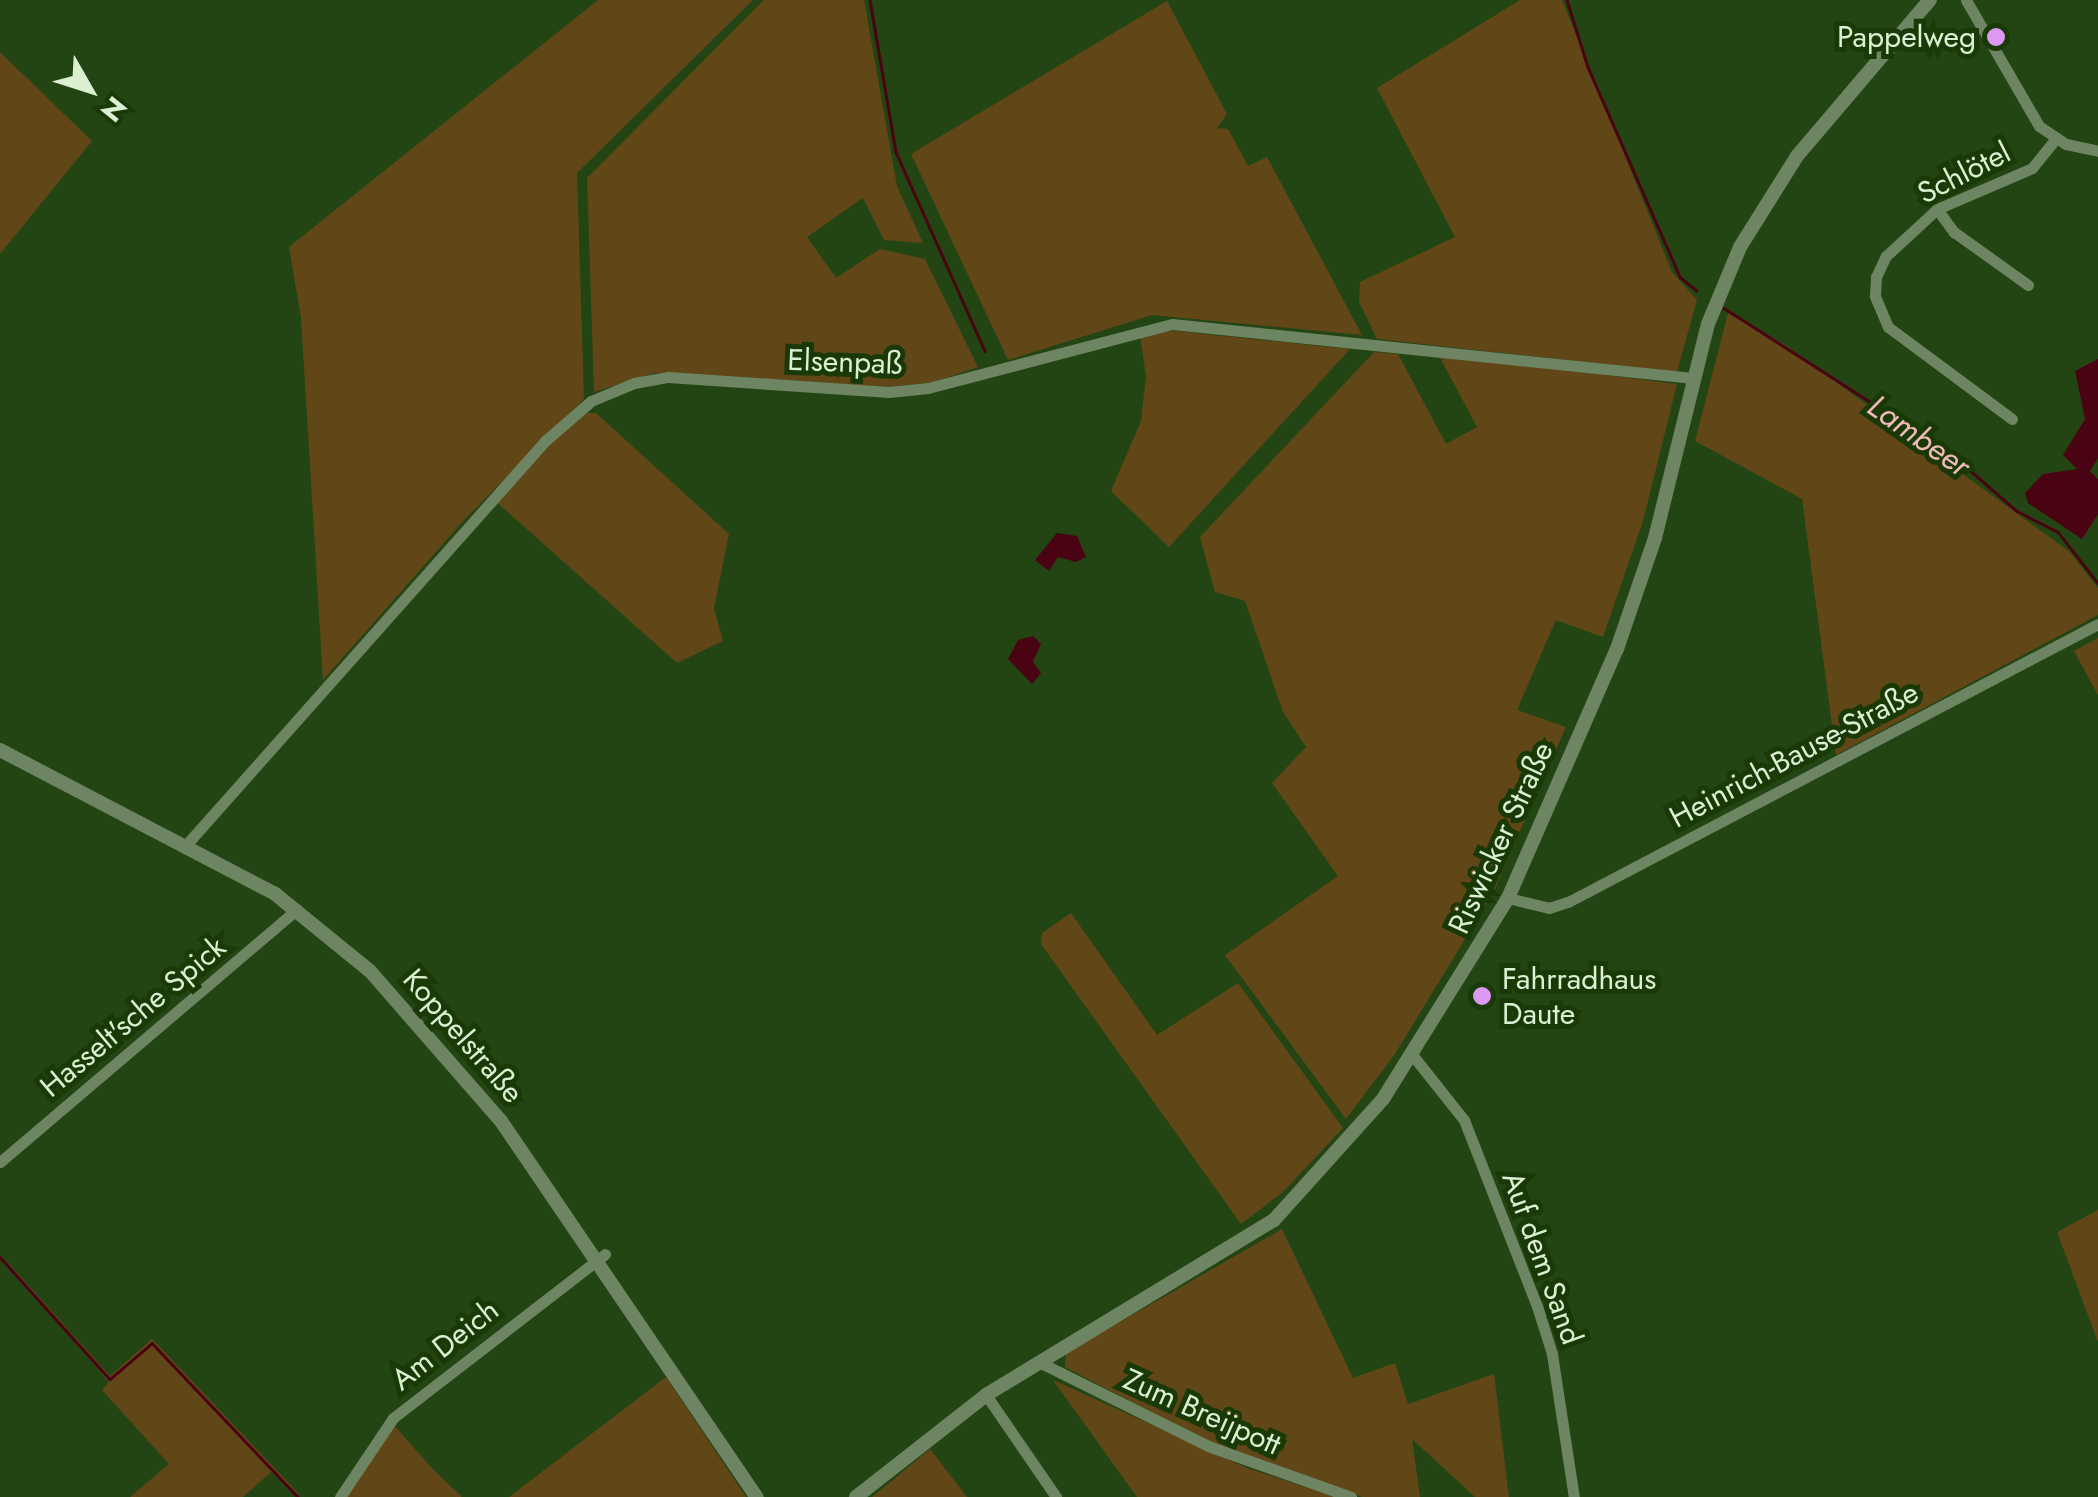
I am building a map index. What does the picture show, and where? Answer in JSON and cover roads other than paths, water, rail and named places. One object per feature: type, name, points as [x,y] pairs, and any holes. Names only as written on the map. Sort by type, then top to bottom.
[{"type":"street","name":"Riswicker Straße","points":[[856,1497],[986,1395],[1216,1261],[1274,1220],[1334,1159],[1414,1056],[1508,898],[1616,649],[1655,538],[1693,378],[1740,248],[1767,199],[1930,0]]},
{"type":"street","points":[[1966,0],[2025,108],[2056,138],[2098,151]]},
{"type":"street","name":"Schlötel","points":[[2012,419],[1906,343],[1880,314],[1876,277],[1886,256],[1937,209],[2032,168],[2056,138]]},
{"type":"street","points":[[1937,209],[1954,232],[2028,285]]},
{"type":"street","name":"Elsenpaß","points":[[186,845],[545,441],[591,401],[634,383],[668,377],[888,392],[1172,324],[1693,378]]},
{"type":"street","name":"Heinrich-Bause-Straße","points":[[1508,898],[1549,908],[1568,902],[2098,624]]},
{"type":"street","name":"Koppelstraße","points":[[0,750],[186,845],[297,909],[370,971],[461,1072],[601,1256],[756,1497]]},
{"type":"street","name":"Hasselt'sche Spick","points":[[0,1162],[297,909]]},
{"type":"street","name":"Auf dem Sand","points":[[1414,1056],[1464,1120],[1538,1306],[1552,1354],[1574,1497]]},
{"type":"street","name":"Am Deich","points":[[340,1497],[393,1418],[601,1256]]},
{"type":"street","name":"Zum Breijpott","points":[[1038,1362],[1208,1446],[1351,1497]]},
{"type":"street","points":[[986,1395],[1056,1497]]},
{"type":"waterway","points":[[870,0],[896,152],[985,351]]},
{"type":"waterway","name":"Lambeer","points":[[1567,0],[1588,67],[1680,277],[1696,290]]},
{"type":"waterway","name":"Lambeer","points":[[1724,308],[1950,453],[2017,511],[2058,532],[2098,583]]},
{"type":"waterway","points":[[0,1257],[110,1379],[152,1343],[298,1497]]},
{"type":"place","name":"Pappelweg","points":[[1996,37]]},
{"type":"place","name":"Fahrradhaus Daute","points":[[1482,996]]}]
